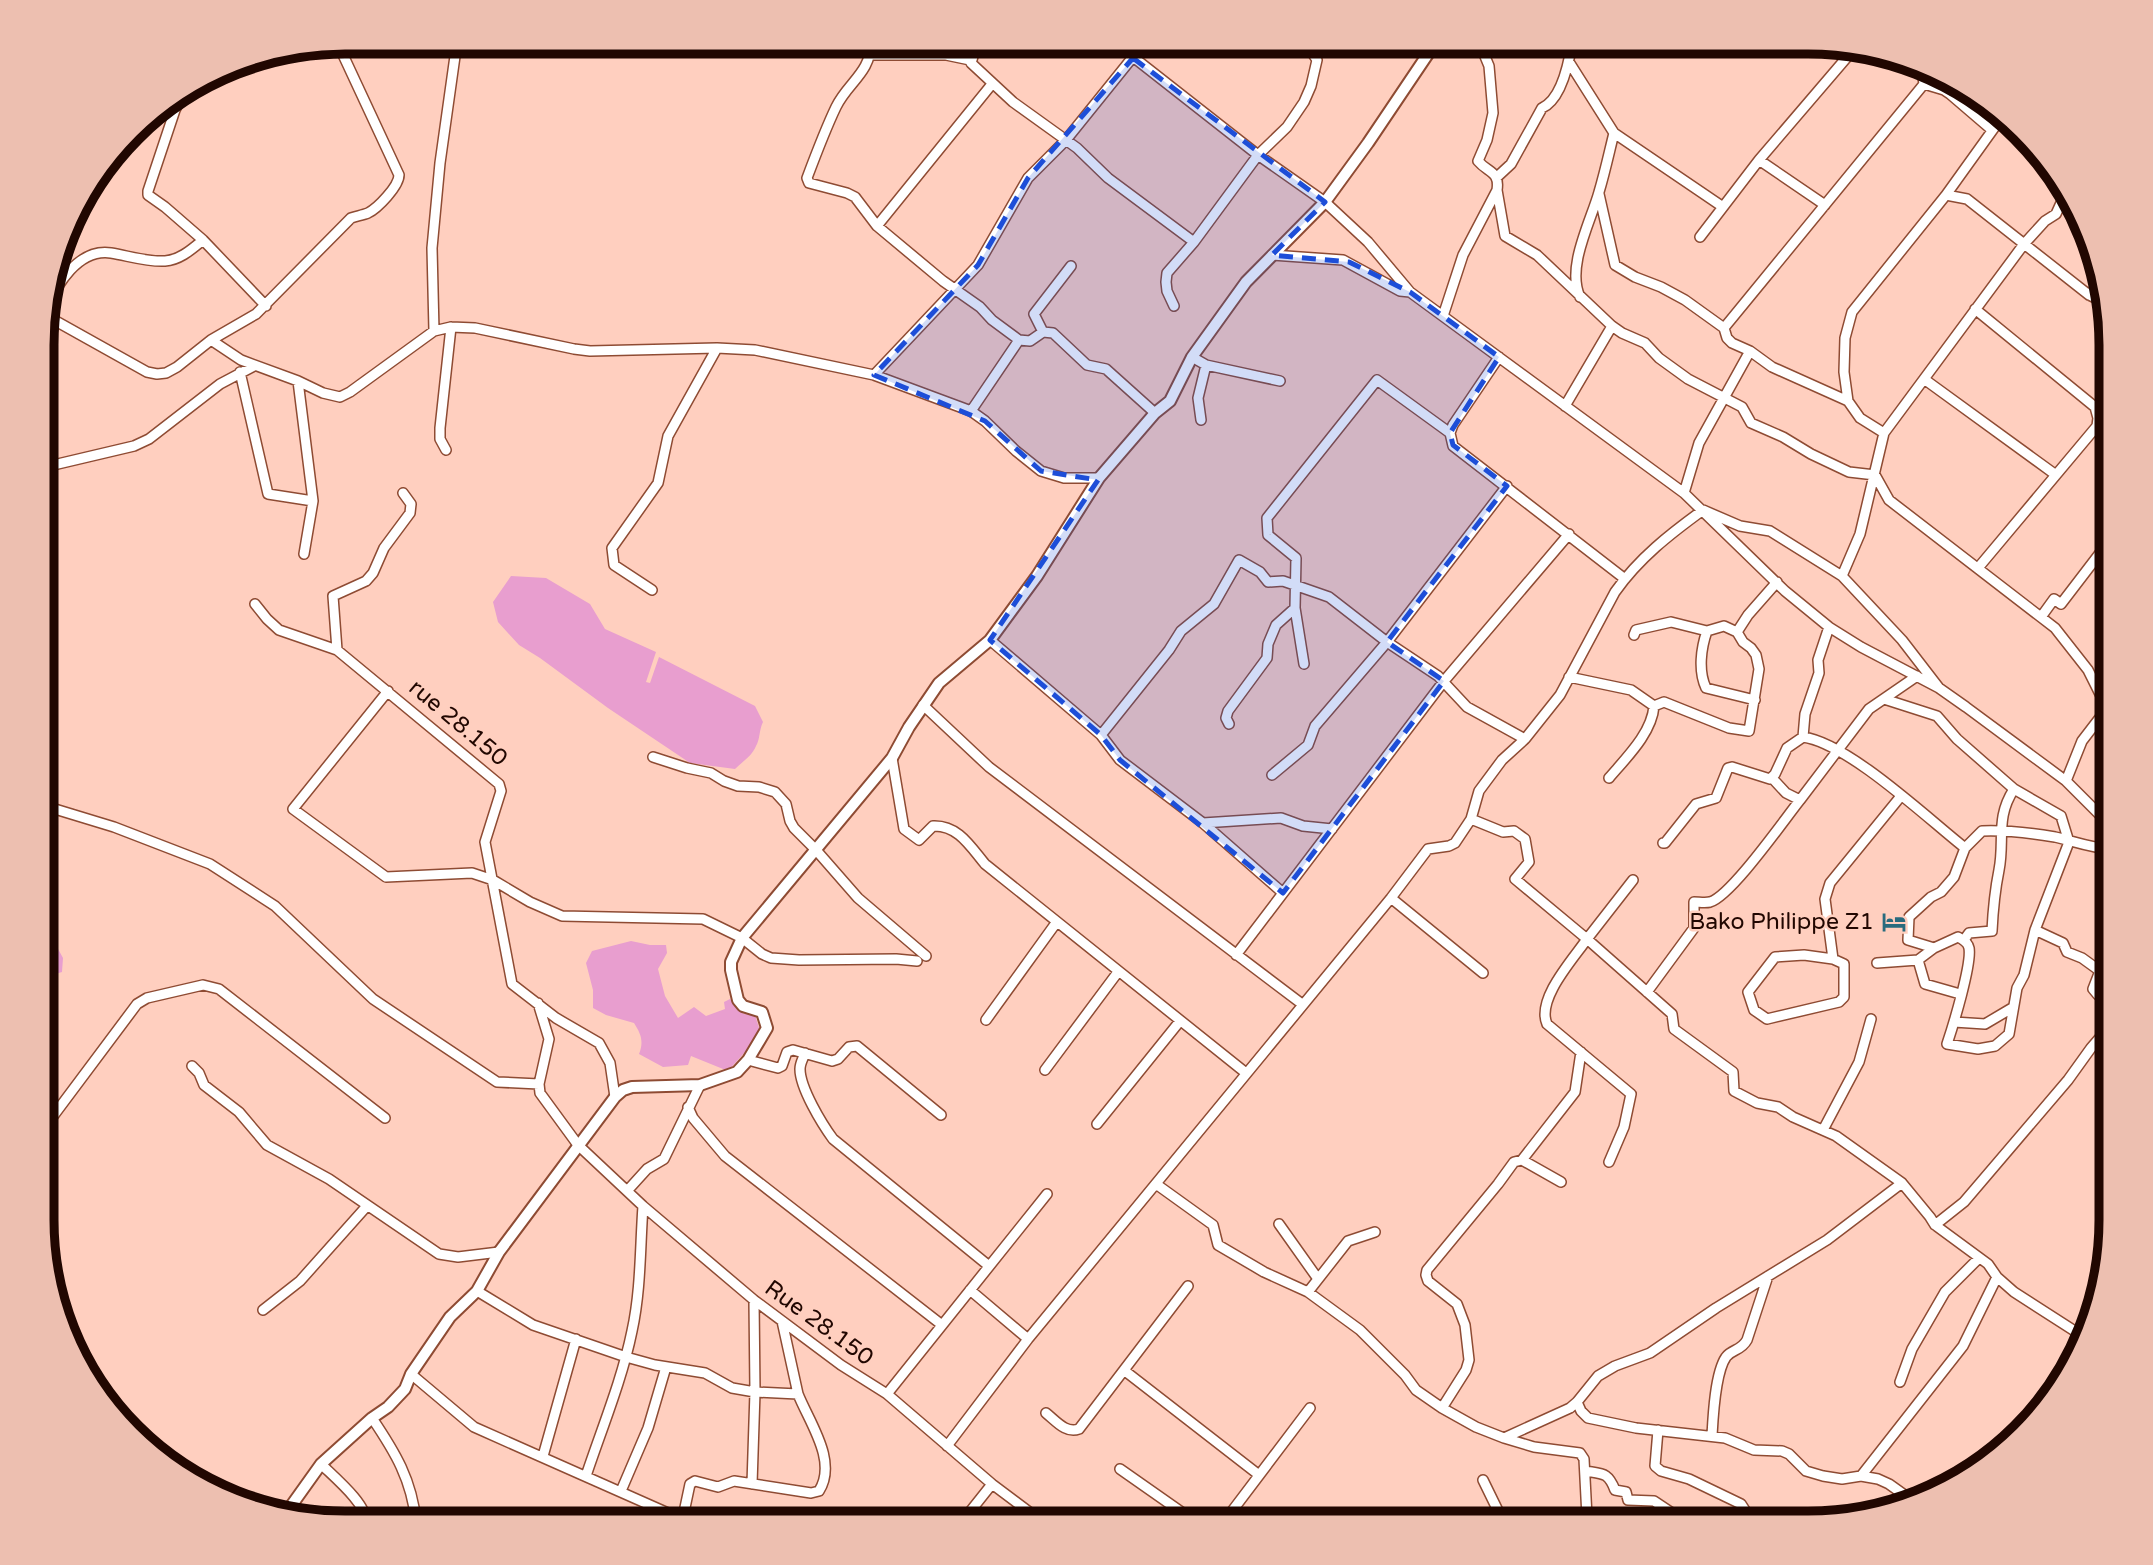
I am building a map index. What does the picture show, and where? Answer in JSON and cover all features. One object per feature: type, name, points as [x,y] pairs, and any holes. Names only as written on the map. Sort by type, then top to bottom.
[{"type":"street","points":[[56,319],[147,372],[166,373],[211,340],[257,314],[351,218],[373,209],[398,184],[398,170],[343,54]]},
{"type":"street","points":[[434,331],[432,248],[440,163],[455,54]]},
{"type":"street","points":[[970,60],[973,54]]},
{"type":"street","points":[[1128,54],[1258,155],[1325,202],[1368,242],[1410,292],[1684,493],[1777,582],[1829,627],[1939,688],[2066,781],[2099,814]]},
{"type":"street","points":[[874,375],[978,265],[1028,178],[1066,140],[1136,54]]},
{"type":"street","points":[[1174,306],[1167,291],[1167,273],[1194,242],[1258,155],[1287,127],[1304,102],[1317,60],[1313,54]]},
{"type":"street","points":[[291,1505],[321,1464],[372,1418],[388,1408],[405,1389],[411,1374],[450,1317],[477,1291],[499,1252],[615,1097],[632,1087],[700,1085],[737,1072],[748,1060],[767,1028],[762,1012],[743,1006],[738,1000],[731,962],[742,938],[892,758],[939,683],[990,640],[1037,576],[1099,478],[1156,413],[1170,401],[1192,357],[1246,282],[1325,202],[1429,54]]},
{"type":"street","points":[[1443,316],[1463,254],[1497,190],[1499,181],[1478,161],[1487,140],[1493,113],[1489,66],[1484,54]]},
{"type":"street","points":[[1497,177],[1511,164],[1542,108],[1556,96],[1570,54]]},
{"type":"street","points":[[1156,413],[1106,369],[1087,365],[1053,333],[1043,332],[1030,341],[1019,340],[877,226],[855,197],[809,183],[807,178],[835,109],[868,65],[871,55],[946,55],[970,60],[1013,102],[1066,140],[1108,178],[1194,242]]},
{"type":"street","points":[[1700,237],[1759,160],[1847,57]]},
{"type":"street","points":[[1569,62],[1614,134],[1723,207]]},
{"type":"street","points":[[1724,327],[1924,84],[1923,78]]},
{"type":"street","points":[[877,226],[992,84]]},
{"type":"street","points":[[1924,84],[1950,94],[1992,130]]},
{"type":"street","points":[[169,113],[148,195],[203,240],[266,306]]},
{"type":"street","points":[[1884,433],[1860,418],[1848,401],[1844,372],[1845,338],[1852,312],[1946,195],[1997,124]]},
{"type":"street","points":[[1582,299],[1577,291],[1577,263],[1614,134]]},
{"type":"street","points":[[1759,160],[1825,205]]},
{"type":"street","points":[[1497,190],[1505,236],[1537,255],[1612,326],[1646,343],[1659,358],[1688,379],[1742,407],[1751,423],[1849,472],[1875,475]]},
{"type":"street","points":[[1598,194],[1615,265],[1685,300],[1724,327],[1727,338],[1732,343],[1750,351],[1772,367],[1848,401]]},
{"type":"street","points":[[1946,195],[1967,199],[2094,297]]},
{"type":"street","points":[[1842,576],[1860,534],[1884,433],[2024,244],[2045,221],[2056,214],[2062,203]]},
{"type":"street","points":[[62,280],[90,254],[100,252],[166,261],[183,256],[203,240]]},
{"type":"street","points":[[1272,255],[1343,260],[1400,291],[1410,292]]},
{"type":"street","points":[[1043,332],[1034,314],[1071,266]]},
{"type":"street","points":[[2089,295],[2093,290]]},
{"type":"street","points":[[1975,310],[2095,407],[2098,418],[2097,426],[1978,568]]},
{"type":"street","points":[[1565,406],[1612,326]]},
{"type":"street","points":[[446,450],[440,439],[440,428],[451,327]]},
{"type":"street","points":[[211,340],[229,354],[254,366],[298,381],[333,397],[345,396],[434,331],[451,327],[475,328],[590,351],[717,348],[755,350],[874,375],[971,411],[1041,471],[1064,478],[1099,478]]},
{"type":"street","points":[[971,411],[1019,340]]},
{"type":"street","points":[[652,590],[614,565],[612,548],[658,483],[668,436],[717,348]]},
{"type":"street","points":[[1684,493],[1699,443],[1750,351]]},
{"type":"street","points":[[1192,357],[1206,365],[1280,382]]},
{"type":"street","points":[[1450,433],[1499,358]]},
{"type":"street","points":[[1201,420],[1198,398],[1206,365]]},
{"type":"street","points":[[54,465],[134,446],[149,439],[220,384],[254,366]]},
{"type":"street","points":[[240,372],[268,494],[313,501]]},
{"type":"street","points":[[1924,379],[2056,475]]},
{"type":"street","points":[[1304,664],[1295,608],[1296,558],[1268,535],[1267,518],[1377,380],[1450,433],[1454,446],[1625,579]]},
{"type":"street","points":[[298,381],[313,501],[304,554]]},
{"type":"street","points":[[1875,475],[1889,500],[2055,628],[2088,670],[2099,689]]},
{"type":"street","points":[[1272,775],[1308,745],[1315,726],[1387,642],[1507,486]]},
{"type":"street","points":[[337,650],[333,596],[366,581],[373,573],[384,548],[411,509],[411,504],[403,493]]},
{"type":"street","points":[[1703,510],[1740,526],[1770,531],[1842,576],[1902,640],[1939,688]]},
{"type":"street","points":[[947,1446],[1028,1339],[1391,898],[1428,849],[1455,843],[1471,819],[1479,791],[1502,760],[1525,739],[1560,695],[1604,610],[1625,579],[1662,540],[1703,510]]},
{"type":"street","points":[[1236,955],[1444,681],[1569,534]]},
{"type":"street","points":[[2040,617],[2054,599],[2061,604],[2099,554]]},
{"type":"street","points":[[1101,735],[1181,631],[1214,604],[1239,560],[1260,572],[1268,582],[1283,581],[1329,597],[1387,642],[1444,681],[1467,707],[1525,739]]},
{"type":"street","points":[[1737,632],[1777,582]]},
{"type":"street","name":"rue 28.150","points":[[256,604],[279,630],[337,650],[499,784],[501,791],[485,842],[512,984],[556,1018],[599,1043],[610,1063],[615,1097]]},
{"type":"street","points":[[1229,724],[1226,718],[1228,712],[1267,658],[1268,644],[1276,625],[1295,608]]},
{"type":"street","points":[[1634,635],[1636,630],[1671,622],[1707,631],[1724,626],[1737,632],[1756,655],[1759,669],[1749,731],[1729,728],[1664,702],[1654,706]]},
{"type":"street","points":[[1803,737],[1805,714],[1819,673],[1818,660],[1829,627]]},
{"type":"street","points":[[1707,631],[1702,646],[1702,680],[1706,688],[1755,700]]},
{"type":"street","points":[[990,640],[1101,735],[1120,760],[1203,823],[1283,892]]},
{"type":"street","points":[[1647,992],[1694,928],[1694,902],[1709,902],[1718,898],[1752,863],[1870,709],[1917,676]]},
{"type":"street","points":[[1569,677],[1631,690],[1654,706]]},
{"type":"street","points":[[388,691],[293,809],[386,877],[472,873],[493,880],[530,902],[562,916],[703,919],[742,938],[771,958],[921,958],[858,898],[794,828],[786,804],[775,792],[759,787],[738,786],[711,773],[653,757]]},
{"type":"street","points":[[1877,963],[1919,960],[1949,939],[1958,937],[1964,940],[1969,948],[1965,979],[1947,1044],[1978,1049],[1995,1046],[2008,1034],[2017,988],[2024,975],[2035,930],[2069,842],[2061,816],[2014,789],[1957,739],[1937,716],[1884,699]]},
{"type":"street","points":[[923,705],[989,767],[1302,1004]]},
{"type":"street","points":[[1609,778],[1640,741],[1654,706]]},
{"type":"street","points":[[2066,781],[2082,741],[2099,719]]},
{"type":"street","points":[[1772,778],[1787,748],[1803,737],[1811,738],[1838,750],[1965,848]]},
{"type":"street","points":[[892,758],[904,829],[919,840],[933,826],[951,828],[985,864],[1056,923],[1246,1073]]},
{"type":"street","points":[[1663,844],[1696,804],[1716,798],[1728,768],[1772,778]]},
{"type":"street","points":[[1772,778],[1786,793],[1800,800]]},
{"type":"street","points":[[1964,940],[1969,933],[1992,931],[2005,802],[2014,789]]},
{"type":"street","points":[[1833,958],[1825,899],[1830,883],[1901,796]]},
{"type":"street","points":[[54,809],[114,827],[210,864],[275,906],[373,999],[485,1075],[497,1082],[539,1084]]},
{"type":"street","points":[[1203,823],[1281,818],[1303,826],[1332,829]]},
{"type":"street","points":[[1471,819],[1503,832],[1514,831],[1525,838],[1529,862],[1515,879],[1672,1014],[1674,1028],[1733,1072],[1734,1091],[1757,1103],[1778,1107],[1793,1117],[1836,1136],[1902,1183],[1935,1225],[1988,1264],[1997,1277],[2014,1292],[2076,1332]]},
{"type":"street","points":[[1934,948],[1908,940],[1909,917],[1931,897],[1941,892],[1954,877],[1965,848],[1982,831],[2059,838],[2099,847]]},
{"type":"street","points":[[1609,1162],[1624,1127],[1631,1094],[1547,1024],[1545,1018],[1555,984],[1633,880]]},
{"type":"street","points":[[1391,898],[1483,973]]},
{"type":"street","points":[[986,1020],[1056,923]]},
{"type":"street","points":[[2035,930],[2063,943],[2067,951],[2099,971],[2093,989],[2099,995]]},
{"type":"street","points":[[1804,955],[1833,958],[1844,964],[1844,997],[1839,1002],[1767,1019],[1754,1010],[1748,992],[1775,957],[1804,955]]},
{"type":"street","points":[[1919,960],[1925,984],[1960,994]]},
{"type":"street","points":[[1045,1070],[1118,972]]},
{"type":"street","points":[[54,1115],[137,1004],[147,998],[203,985],[219,989],[386,1118]]},
{"type":"street","points":[[538,1003],[549,1039],[539,1084],[540,1093],[578,1145]]},
{"type":"street","points":[[1954,1022],[1985,1024],[2012,1008]]},
{"type":"street","points":[[1824,1130],[1859,1062],[1871,1019]]},
{"type":"street","points":[[1097,1124],[1180,1021]]},
{"type":"street","points":[[1935,1225],[1964,1202],[2068,1080],[2099,1039]]},
{"type":"street","points":[[748,1060],[778,1068],[782,1066],[787,1052],[793,1050],[832,1061],[838,1059],[849,1047],[857,1046],[941,1115]]},
{"type":"street","points":[[1522,1160],[1575,1092],[1581,1052]]},
{"type":"street","points":[[805,1053],[800,1065],[801,1074],[818,1119],[833,1139],[989,1266]]},
{"type":"street","points":[[192,1066],[199,1073],[204,1085],[239,1112],[267,1145],[329,1179],[366,1207],[439,1254],[458,1257],[499,1252]]},
{"type":"street","points":[[627,1191],[647,1169],[664,1159],[700,1085]]},
{"type":"street","points":[[688,1107],[693,1118],[725,1156],[942,1325]]},
{"type":"street","name":"Rue 28.150","points":[[578,1145],[643,1206],[754,1300],[841,1365],[887,1394],[992,1484],[1028,1511]]},
{"type":"street","points":[[1442,1408],[1466,1370],[1468,1349],[1465,1325],[1457,1304],[1427,1281],[1427,1270],[1514,1161],[1522,1160],[1561,1182]]},
{"type":"street","points":[[1504,1438],[1570,1408],[1598,1376],[1615,1366],[1650,1353],[1716,1308],[1827,1240],[1902,1183]]},
{"type":"street","points":[[1156,1185],[1213,1225],[1218,1245],[1264,1272],[1308,1292],[1360,1330],[1405,1375],[1416,1390],[1442,1408],[1476,1427],[1504,1438],[1534,1447],[1580,1453],[1584,1459],[1587,1511]]},
{"type":"street","points":[[887,1394],[1047,1194]]},
{"type":"street","points":[[586,1476],[633,1329],[639,1285],[643,1206]]},
{"type":"street","points":[[262,1310],[300,1281],[366,1207]]},
{"type":"street","points":[[1279,1224],[1318,1279]]},
{"type":"street","points":[[1308,1292],[1348,1241],[1375,1232]]},
{"type":"street","points":[[1900,1382],[1912,1349],[1945,1292],[1979,1258]]},
{"type":"street","points":[[1712,1436],[1714,1406],[1724,1359],[1743,1347],[1747,1340],[1768,1276]]},
{"type":"street","points":[[1860,1476],[1963,1346],[1997,1277]]},
{"type":"street","points":[[1046,1413],[1067,1430],[1079,1429],[1188,1286]]},
{"type":"street","points":[[970,1290],[1028,1339]]},
{"type":"street","points":[[477,1291],[533,1325],[626,1357],[705,1373],[729,1387],[755,1392],[798,1394]]},
{"type":"street","points":[[752,1484],[754,1300]]},
{"type":"street","points":[[684,1511],[690,1484],[693,1482],[718,1487],[734,1481],[811,1493],[818,1491],[824,1481],[822,1450],[798,1394],[782,1321]]},
{"type":"street","points":[[543,1456],[576,1339]]},
{"type":"street","points":[[621,1492],[648,1428],[666,1367]]},
{"type":"street","points":[[1125,1371],[1259,1475]]},
{"type":"street","points":[[411,1374],[474,1427],[664,1511]]},
{"type":"street","points":[[1577,1402],[1588,1418],[1636,1428],[1725,1438],[1754,1450],[1782,1451],[1789,1454],[1806,1471],[1842,1479],[1860,1476],[1878,1479],[1903,1494]]},
{"type":"street","points":[[1232,1511],[1310,1408]]},
{"type":"street","points":[[372,1418],[398,1457],[415,1511]]},
{"type":"street","points":[[1658,1430],[1655,1466],[1661,1471],[1689,1479],[1741,1504],[1746,1511]]},
{"type":"street","points":[[321,1464],[364,1511]]},
{"type":"street","points":[[1120,1469],[1180,1511]]},
{"type":"street","points":[[1585,1471],[1611,1479],[1615,1490],[1626,1492],[1628,1500],[1654,1501],[1669,1511]]},
{"type":"street","points":[[1482,1480],[1498,1511]]},
{"type":"street","points":[[971,1511],[992,1484]]},
{"type":"highlighted area","points":[[1133,58],[1325,202],[1272,255],[1349,262],[1410,292],[1499,357],[1450,433],[1453,445],[1507,486],[1387,642],[1444,681],[1283,893],[1120,760],[1101,735],[990,640],[1098,480],[1041,471],[985,421],[874,375],[978,265],[1028,178]]},
{"type":"shaded area","points":[[511,576],[546,578],[590,604],[605,629],[656,652],[646,682],[650,683],[659,657],[755,706],[763,722],[752,753],[735,769],[690,763],[519,645],[498,622],[493,602]]},
{"type":"shaded area","points":[[631,941],[666,945],[667,953],[658,969],[665,996],[678,1018],[694,1007],[706,1016],[725,1009],[724,1002],[730,999],[744,1014],[755,1015],[761,1034],[728,1071],[691,1056],[688,1065],[663,1067],[639,1054],[641,1038],[634,1023],[606,1015],[593,1008],[593,990],[586,963],[592,951]]},
{"type":"shaded area","points":[[54,946],[63,958],[62,972],[54,974]]},
{"type":"place","name":"Bako Philippe Z1","points":[[1894,922]]}]
